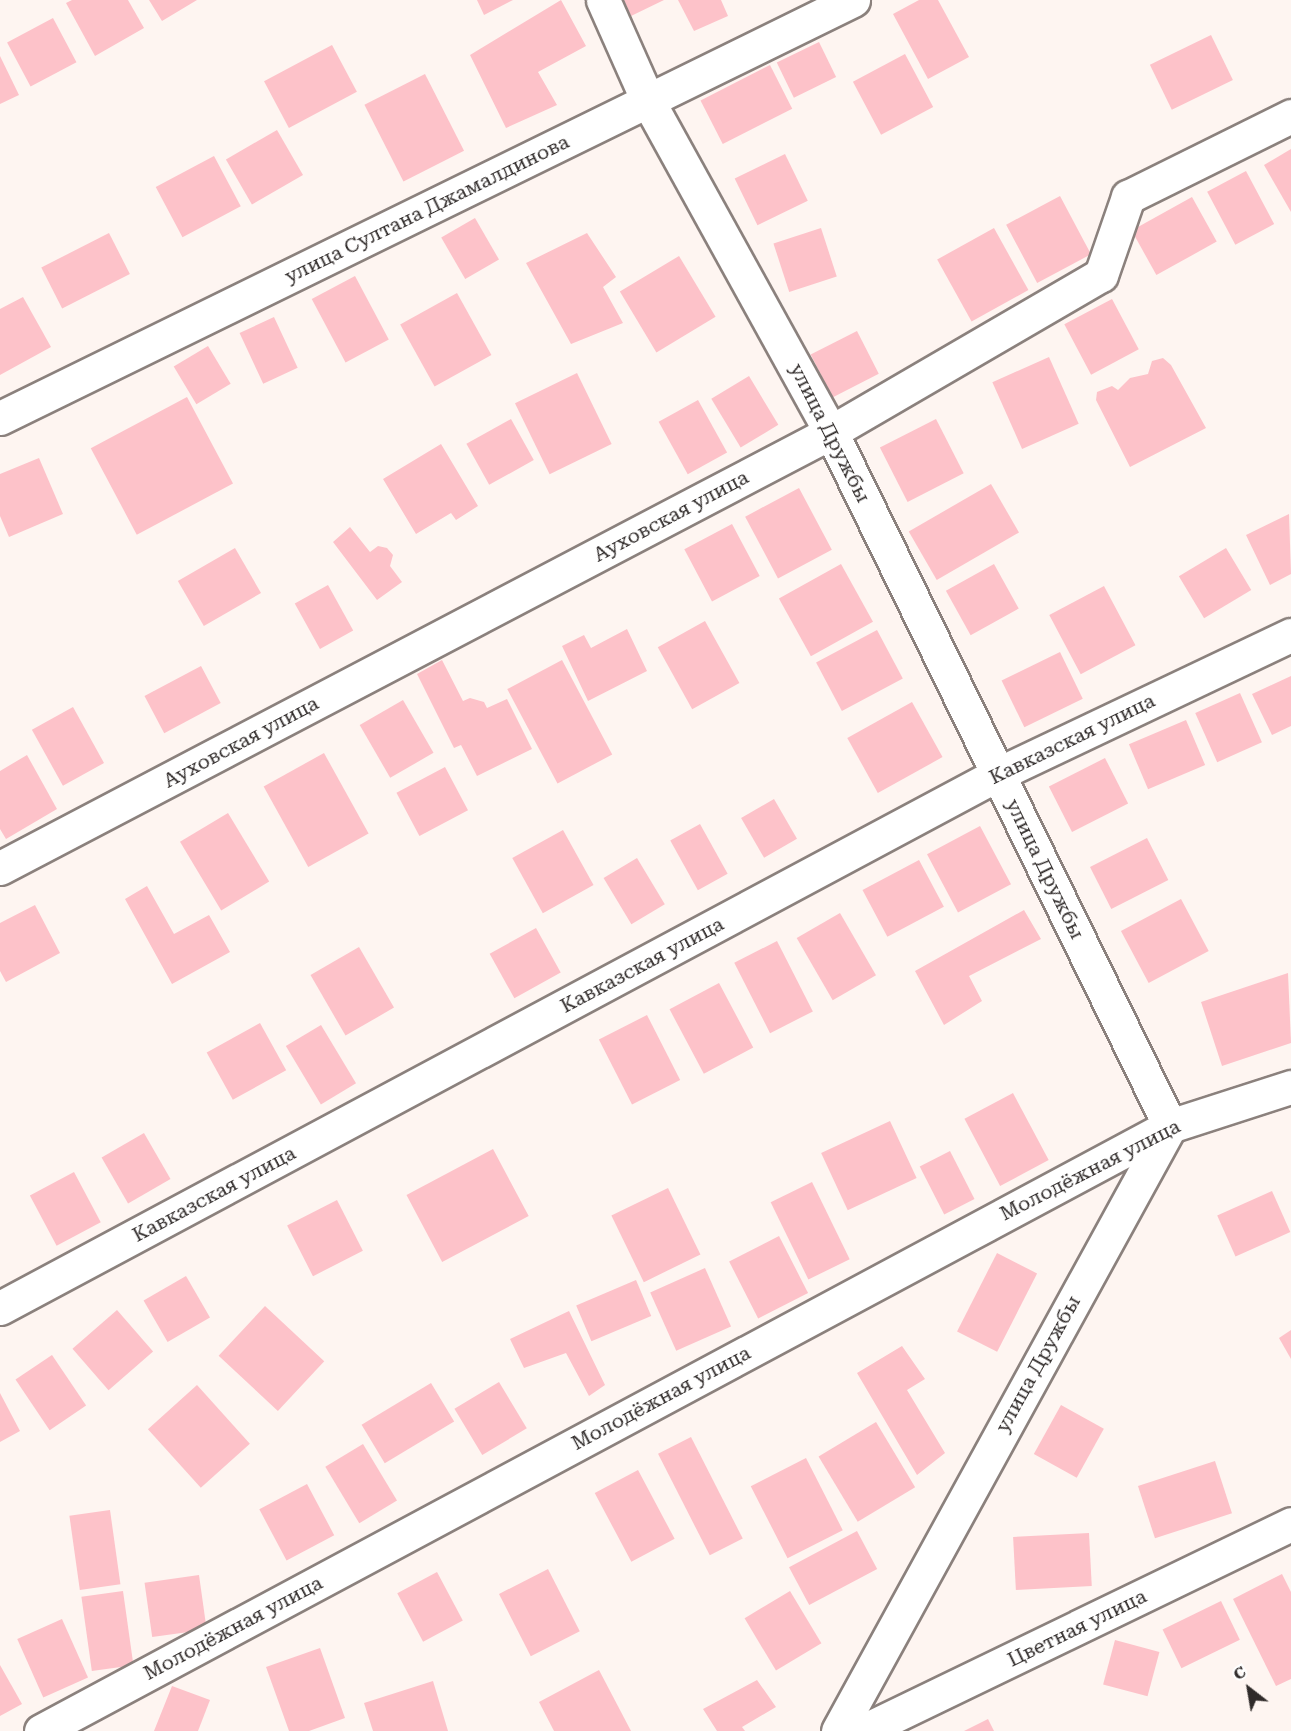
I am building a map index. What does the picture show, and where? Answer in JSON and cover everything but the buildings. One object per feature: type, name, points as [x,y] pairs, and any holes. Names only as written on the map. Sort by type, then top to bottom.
[{"type":"street","name":"улица Дружбы","points":[[603,0],[648,101],[831,432],[1170,1126],[838,1731]]},
{"type":"street","name":"улица Султана Джамалдинова","points":[[0,418],[853,0]]},
{"type":"street","name":"Ауховская улица","points":[[0,868],[831,432],[1101,275],[1128,197],[1291,116]]},
{"type":"street","name":"Кавказская улица","points":[[0,1308],[998,774],[1291,635]]},
{"type":"street","name":"Молодёжная улица","points":[[41,1731],[1170,1126],[1291,1087]]},
{"type":"street","name":"Цветная улица","points":[[863,1731],[1291,1524]]}]
